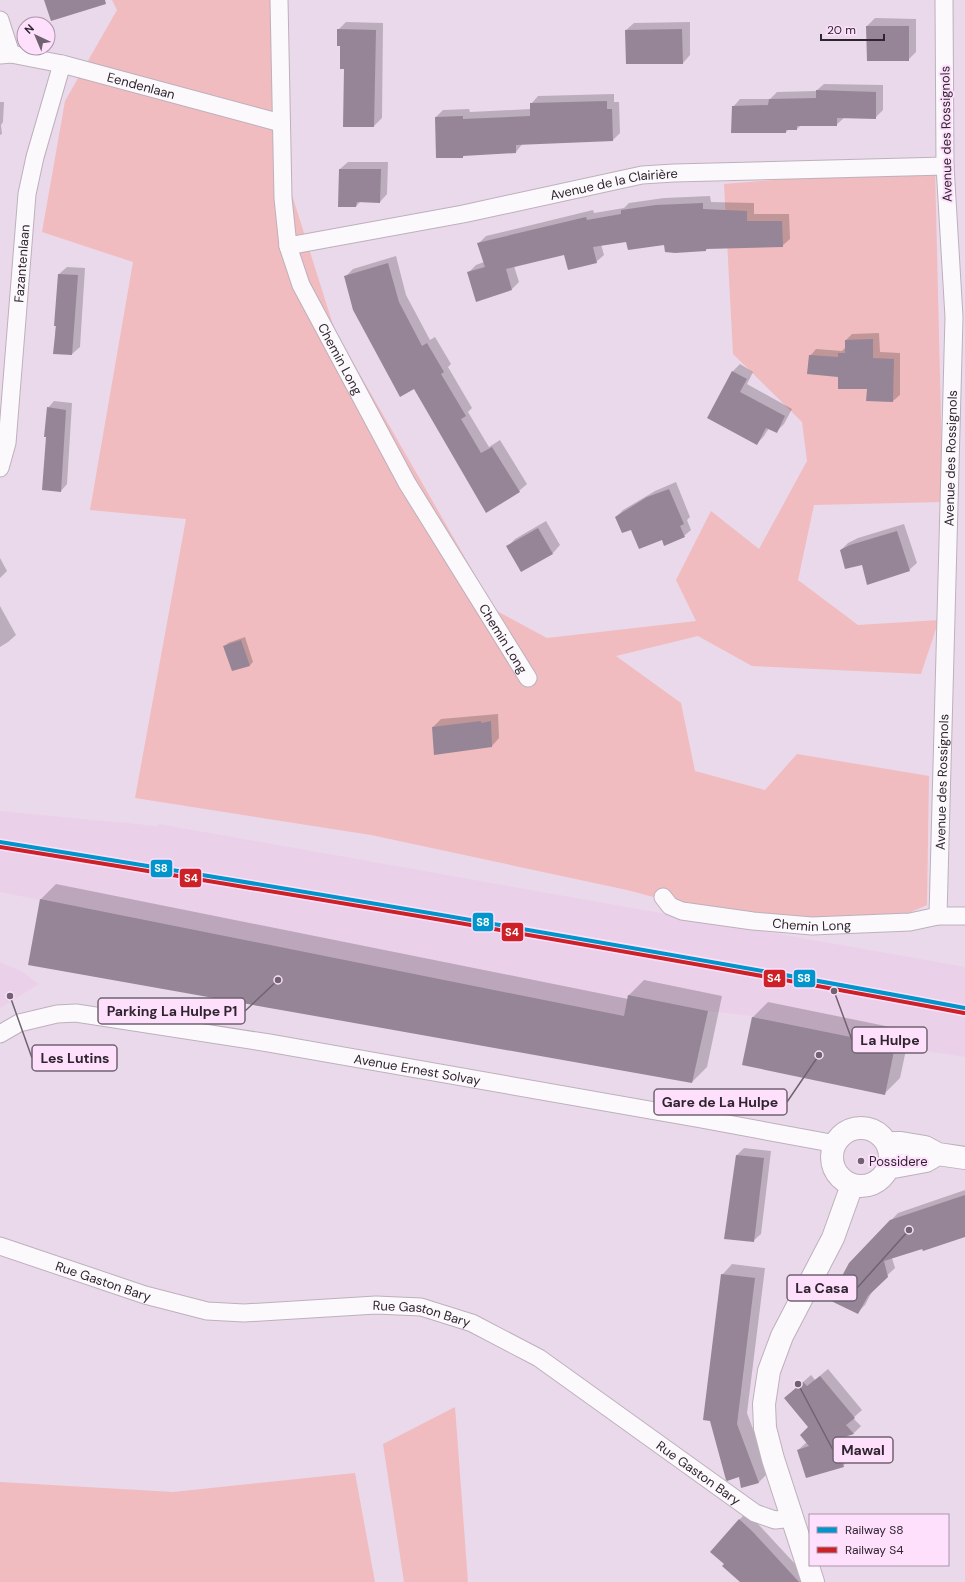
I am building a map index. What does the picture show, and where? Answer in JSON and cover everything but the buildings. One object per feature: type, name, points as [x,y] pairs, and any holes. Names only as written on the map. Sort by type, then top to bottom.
[{"type":"main road","points":[[862,1128],[877,1133],[887,1143],[890,1156],[888,1168],[884,1176],[877,1182],[870,1185],[852,1185],[844,1180],[837,1172],[833,1163],[833,1153],[836,1144],[843,1135],[852,1130],[862,1128]]},
{"type":"main road","points":[[887,1143],[901,1143],[925,1148],[938,1154],[965,1158]]},
{"type":"main road","points":[[888,1168],[926,1161],[938,1154]]},
{"type":"main road","points":[[813,1582],[773,1459],[765,1428],[764,1404],[769,1371],[782,1336],[833,1238],[852,1185]]},
{"type":"street","name":"Chemin Long","points":[[278,0],[283,198],[288,246],[301,285],[408,483],[528,678]]},
{"type":"street","name":"Avenue des Rossignols","points":[[938,916],[959,316],[945,166],[944,0]]},
{"type":"street","points":[[0,20],[5,54]]},
{"type":"street","name":"Eendenlaan","points":[[5,54],[62,64],[281,123]]},
{"type":"street","name":"Fazantenlaan","points":[[0,468],[7,443],[27,194],[35,157],[62,64]]},
{"type":"street","name":"Avenue de la Clairière","points":[[288,246],[463,214],[642,175],[674,172],[945,166]]},
{"type":"street","name":"Chemin Long","points":[[663,897],[670,906],[682,911],[737,919],[812,926],[910,922],[938,916],[965,916]]},
{"type":"street","name":"Avenue Ernest Solvay","points":[[0,1034],[19,1023],[57,1014],[76,1013],[277,1044],[701,1118],[836,1144]]},
{"type":"street","name":"Rue Gaston Bary","points":[[0,1246],[145,1295],[206,1310],[244,1313],[376,1305],[421,1307],[472,1323],[539,1358],[755,1513],[774,1520],[793,1518]]},
{"type":"shaded area","points":[[112,0],[271,0],[273,135],[335,331],[495,610],[547,638],[696,621],[676,580],[711,511],[759,549],[807,461],[802,422],[733,354],[724,184],[935,167],[943,502],[814,505],[798,580],[858,625],[939,620],[921,674],[752,666],[698,636],[616,656],[681,703],[695,771],[765,790],[797,754],[929,776],[927,905],[904,915],[744,921],[627,890],[371,835],[135,798],[186,519],[90,510],[133,262],[42,232],[65,101],[117,10]]},
{"type":"shaded area","points":[[0,811],[157,826],[159,824],[965,967],[965,1057],[895,1046],[885,1095],[742,1065],[752,1016],[708,1011],[628,995],[624,1016],[0,892]]},
{"type":"shaded area","points":[[0,962],[21,971],[39,984],[0,1008]]},
{"type":"shaded area","points":[[455,1407],[468,1582],[404,1582],[383,1444]]},
{"type":"shaded area","points":[[355,1473],[375,1582],[0,1582],[0,1482],[173,1492]]},
{"type":"rail line","name":"S8","points":[[0,842],[483,922],[965,1008]]},
{"type":"rail line","name":"S4","points":[[0,847],[483,927],[964,1013]]},
{"type":"place","name":"Parking La Hulpe P1","points":[[278,980]]},
{"type":"place","name":"La Hulpe","points":[[834,991]]},
{"type":"place","name":"Les Lutins","points":[[10,996]]},
{"type":"place","name":"Gare de La Hulpe","points":[[819,1055]]},
{"type":"place","name":"Possidere","points":[[861,1161]]},
{"type":"place","name":"La Casa","points":[[909,1230]]},
{"type":"place","name":"Mawal","points":[[798,1384]]}]
